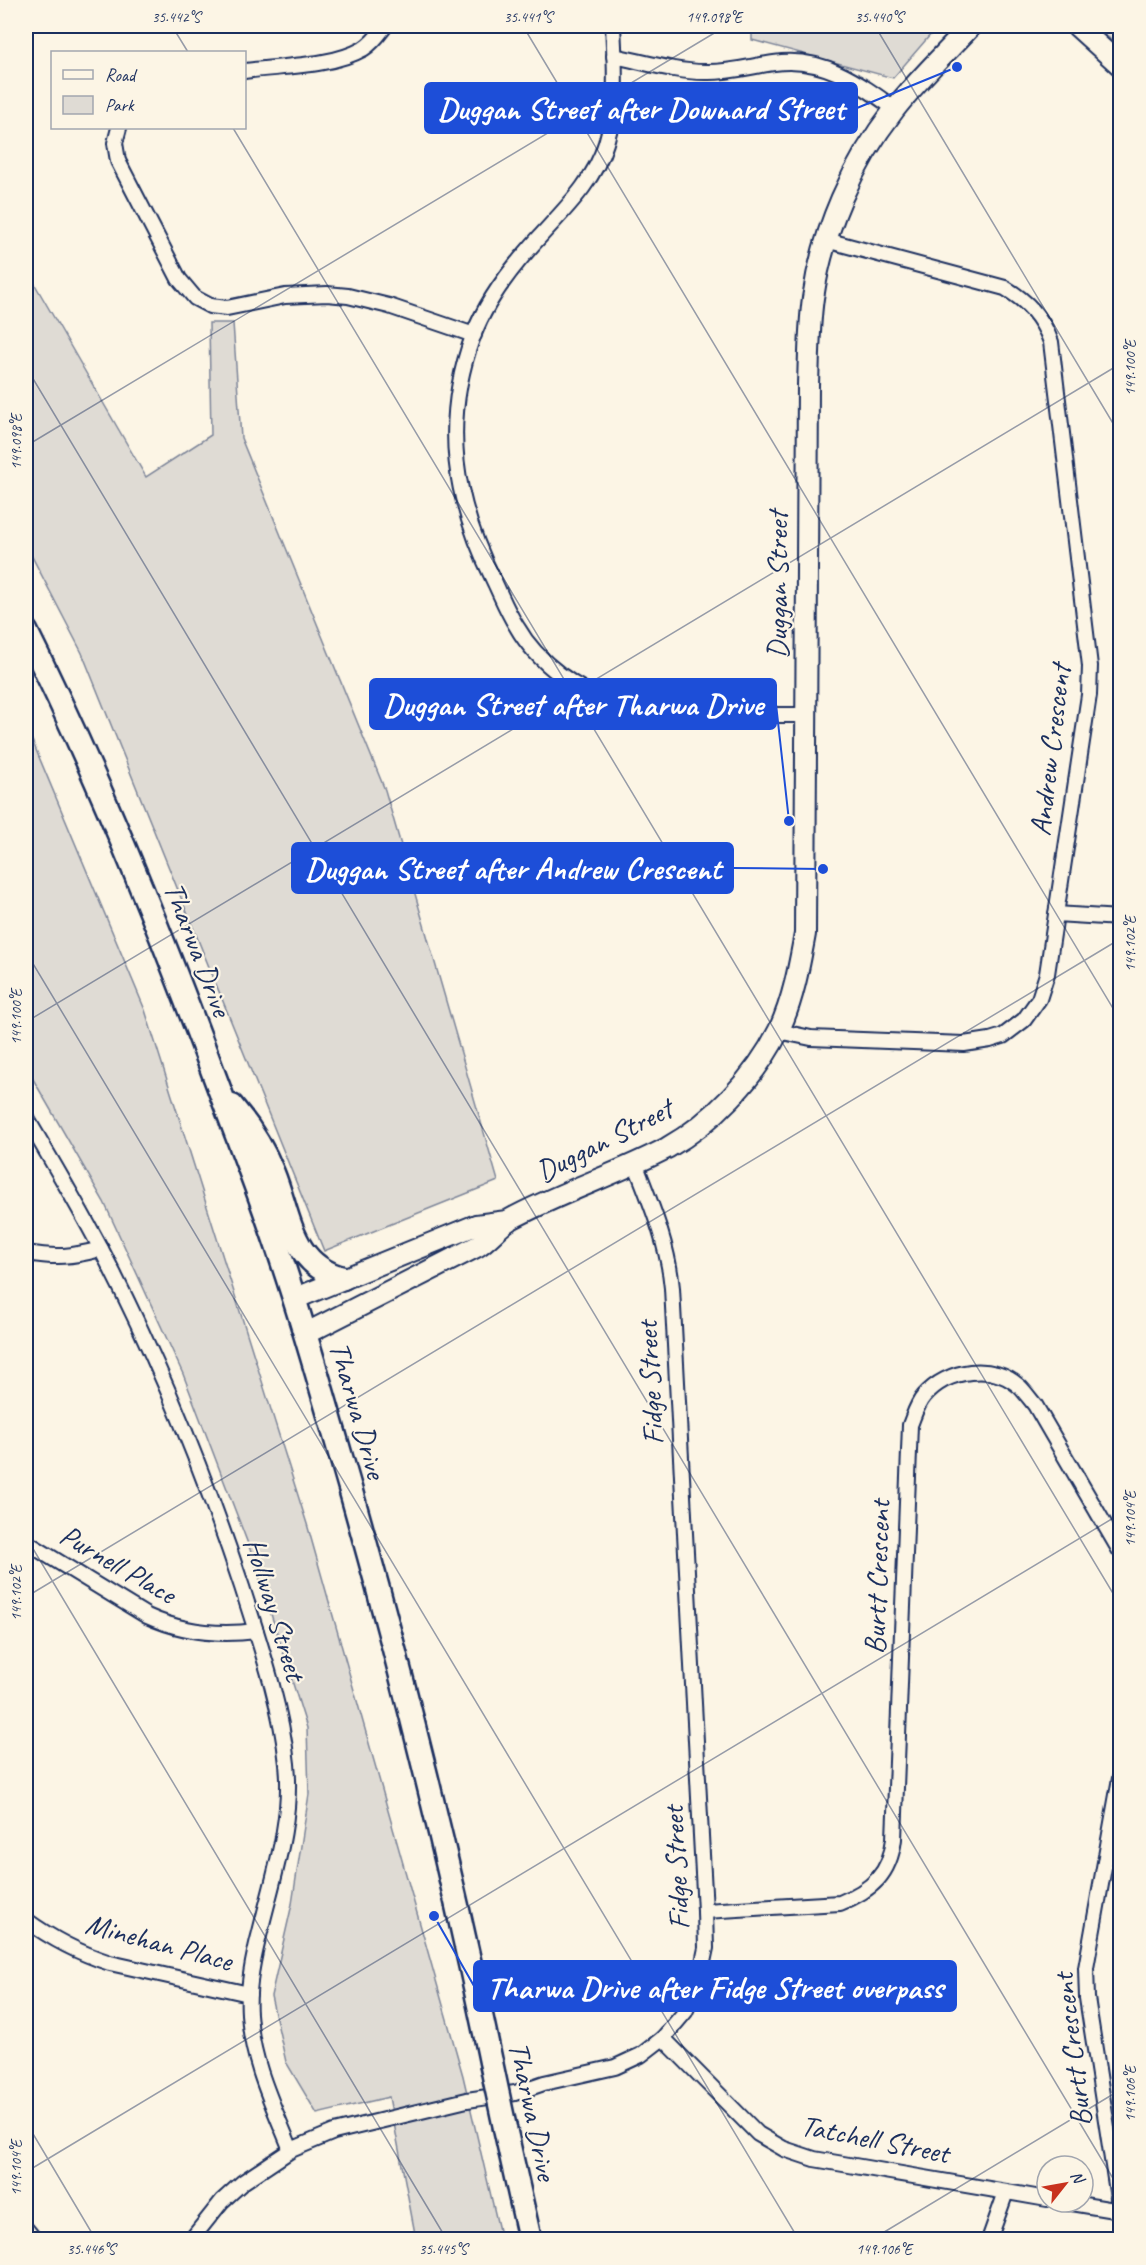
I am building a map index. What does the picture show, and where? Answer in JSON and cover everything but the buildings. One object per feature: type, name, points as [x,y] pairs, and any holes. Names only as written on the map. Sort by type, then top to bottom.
[{"type":"main road","name":"Tharwa Drive","points":[[26,631],[101,792],[138,879],[267,1219],[305,1334],[416,1730],[460,1910],[530,2240]]},
{"type":"main road","points":[[220,1091],[250,1126],[273,1172],[293,1232],[303,1252],[314,1266],[329,1275],[343,1278]]},
{"type":"street","points":[[246,71],[343,58],[364,48],[385,26]]},
{"type":"street","points":[[613,26],[615,107],[599,160],[580,192],[502,282],[474,334],[460,377],[454,421],[456,466],[464,510],[483,559],[518,629],[540,657],[582,690],[618,706],[656,714],[807,716]]},
{"type":"street","name":"Duggan Street","points":[[294,1299],[476,1225],[507,1221],[635,1163],[686,1136],[720,1108],[750,1076],[778,1031],[797,977],[805,934],[810,327],[817,278],[826,240],[853,172],[895,109],[971,26]]},
{"type":"street","points":[[1077,26],[1120,65]]},
{"type":"street","points":[[614,56],[705,72],[740,70],[788,62],[819,65],[848,76],[895,109]]},
{"type":"street","points":[[119,129],[115,143],[118,161],[179,279],[195,298],[210,306],[227,308],[285,296],[327,294],[348,296],[390,306],[474,334]]},
{"type":"street","name":"Andrew Crescent","points":[[778,1031],[811,1038],[964,1044],[1003,1036],[1024,1020],[1040,999],[1047,974],[1089,695],[1090,666],[1051,342],[1047,330],[1034,310],[1016,294],[1005,288],[826,240]]},
{"type":"street","points":[[1056,914],[1120,918]]},
{"type":"street","name":"Hollway Street","points":[[26,1117],[101,1249],[147,1342],[188,1436],[224,1533],[256,1631],[280,1721],[288,1786],[284,1830],[255,1953],[249,1994],[249,2014],[254,2053],[266,2091],[291,2150]]},
{"type":"street","name":"Fidge Street","points":[[191,2240],[222,2201],[243,2182],[291,2150],[334,2132],[467,2100],[515,2093],[544,2083],[615,2067],[640,2055],[663,2038],[685,2012],[699,1982],[706,1948],[705,1911],[670,1269],[661,1231],[635,1163]]},
{"type":"street","name":"Duggan Street","points":[[305,1334],[477,1246],[489,1239],[507,1221]]},
{"type":"street","points":[[26,1253],[70,1257],[101,1249]]},
{"type":"street","name":"Burtt Crescent","points":[[705,1911],[840,1903],[861,1895],[878,1880],[884,1871],[894,1839],[910,1425],[918,1403],[926,1394],[954,1375],[977,1371],[1000,1375],[1020,1387],[1035,1405],[1120,1551]]},
{"type":"street","name":"Purnell Place","points":[[26,1542],[147,1616],[164,1624],[200,1633],[237,1634],[256,1631]]},
{"type":"street","name":"Burtt Crescent","points":[[1120,1778],[1086,1968],[1087,1998],[1120,2211]]},
{"type":"street","name":"Minehan Place","points":[[26,1920],[48,1936],[89,1956],[110,1963],[249,1994]]},
{"type":"street","name":"Tatchell Street","points":[[663,2038],[758,2134],[784,2150],[814,2158],[1035,2197]]},
{"type":"street","points":[[989,2240],[1006,2192]]},
{"type":"street","points":[[1095,2207],[1120,2211]]},
{"type":"street","points":[[26,2229],[35,2240]]},
{"type":"green space","points":[[752,26],[938,26],[893,78],[752,40]]},
{"type":"green space","points":[[1094,26],[1120,26],[1120,47]]},
{"type":"green space","points":[[26,269],[146,477],[211,435],[209,323],[233,323],[241,438],[385,790],[498,1181],[324,1251],[82,653],[26,545]]},
{"type":"green space","points":[[26,726],[145,1010],[307,1524],[463,2076],[501,2239],[416,2239],[389,2097],[317,2114],[286,2062],[271,1996],[292,1904],[309,1794],[307,1728],[253,1557],[183,1374],[104,1202],[26,1067]]},
{"type":"place","name":"Duggan Street after Downard Street","points":[[957,67]]},
{"type":"place","name":"Duggan Street after Tharwa Drive","points":[[789,821]]},
{"type":"place","name":"Duggan Street after Andrew Crescent","points":[[823,869]]},
{"type":"place","name":"Tharwa Drive after Fidge Street overpass","points":[[434,1916]]}]
